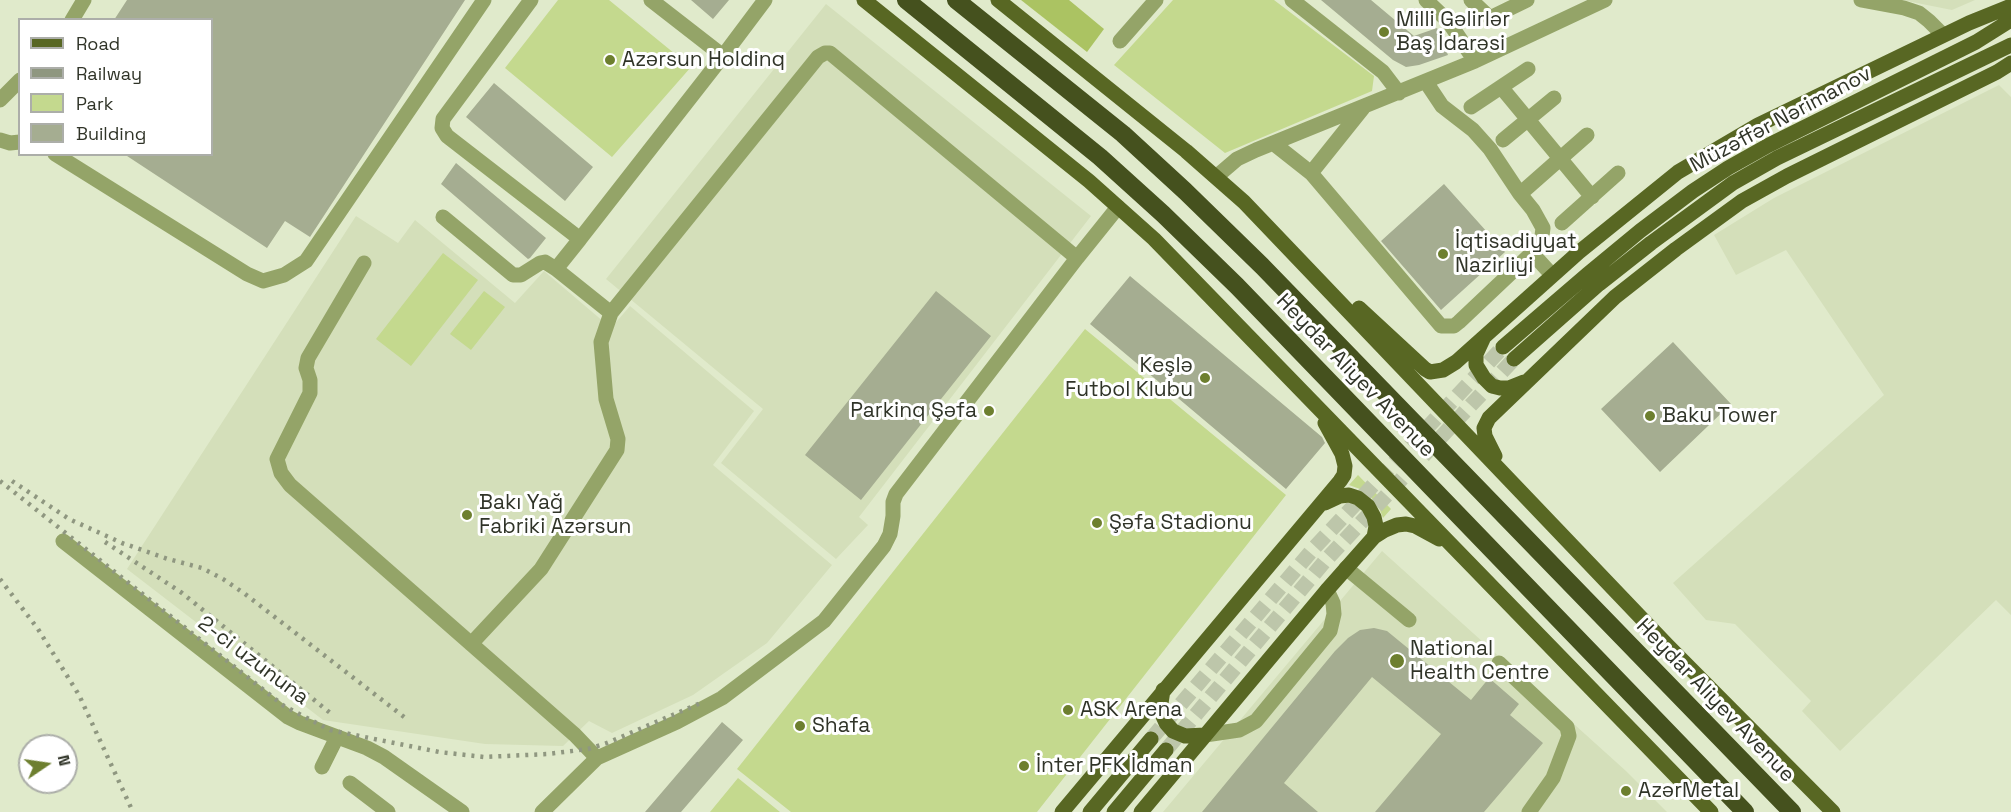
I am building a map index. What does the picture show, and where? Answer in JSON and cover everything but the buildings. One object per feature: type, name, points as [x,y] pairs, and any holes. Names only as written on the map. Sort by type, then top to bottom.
[{"type":"highway","name":"Heydar Aliyev Avenue","points":[[906,0],[1100,157],[1188,238],[1745,812]]},
{"type":"highway","name":"Heydar Aliyev Avenue","points":[[956,0],[1123,134],[1185,191],[1270,275],[1792,812]]},
{"type":"main road","points":[[864,0],[1119,207],[1154,239],[1711,812]]},
{"type":"main road","points":[[998,0],[1216,177],[1425,369],[1437,372],[1449,367],[1552,275],[1678,172],[1714,149],[1758,125],[1943,35],[2011,6]]},
{"type":"main road","name":"Müzəffər Nərimanov","points":[[1503,347],[1640,231],[1728,168],[1769,145],[1976,42],[2011,20]]},
{"type":"main road","points":[[1514,359],[1599,284],[1733,183],[1788,153],[2011,45]]},
{"type":"main road","points":[[1509,479],[1487,443],[1484,428],[1489,418],[1615,297],[1742,201],[1786,176],[2011,63]]},
{"type":"main road","points":[[1245,202],[1668,646],[1833,812]]},
{"type":"main road","points":[[1485,334],[1476,354],[1476,365],[1484,378],[1492,386],[1500,388],[1509,388],[1526,381]]},
{"type":"main road","points":[[1062,812],[1163,690],[1324,503],[1344,475],[1345,466],[1337,444],[1314,402]]},
{"type":"main road","points":[[1324,503],[1340,496],[1349,495],[1358,498],[1368,506],[1374,518],[1376,526],[1374,537]]},
{"type":"main road","points":[[1141,812],[1374,537],[1396,525],[1406,524],[1415,526],[1453,547]]},
{"type":"main road","points":[[1163,690],[1162,714],[1173,731],[1185,736],[1205,735]]},
{"type":"main road","points":[[1090,812],[1151,739]]},
{"type":"main road","points":[[1114,812],[1166,750]]},
{"type":"street","points":[[73,18],[84,0]]},
{"type":"street","points":[[58,156],[246,274],[263,281],[284,275],[306,261],[484,0]]},
{"type":"street","points":[[531,0],[443,119],[442,128],[447,136],[580,239]]},
{"type":"street","points":[[651,0],[723,57]]},
{"type":"street","points":[[556,268],[723,57],[765,0]]},
{"type":"street","points":[[1120,41],[1156,0]]},
{"type":"street","points":[[1292,0],[1383,72],[1399,93]]},
{"type":"street","points":[[1426,0],[1448,21],[1475,61]]},
{"type":"street","points":[[1471,0],[1490,18],[1527,0]]},
{"type":"street","points":[[1216,177],[1237,159],[1475,61],[1605,0]]},
{"type":"street","points":[[1861,0],[1919,13],[1943,35]]},
{"type":"street","points":[[471,644],[541,568],[617,450],[618,439],[606,399],[601,342],[611,313],[818,57],[830,53],[1077,258]]},
{"type":"street","points":[[1471,107],[1528,69]]},
{"type":"street","points":[[0,100],[18,82]]},
{"type":"street","points":[[1273,143],[1311,173],[1441,326],[1454,326],[1532,253],[1542,236],[1543,228],[1490,149],[1473,130],[1442,106],[1426,82]]},
{"type":"street","points":[[1501,87],[1592,197]]},
{"type":"street","points":[[1503,140],[1554,98]]},
{"type":"street","points":[[1311,173],[1364,107]]},
{"type":"street","points":[[1520,194],[1587,135]]},
{"type":"street","points":[[0,140],[18,142]]},
{"type":"street","points":[[1562,223],[1618,172]]},
{"type":"street","points":[[542,812],[597,758],[677,722],[722,698],[824,621],[884,546],[890,534],[896,494],[1077,258],[1119,207]]},
{"type":"street","points":[[443,217],[513,275],[521,275],[545,262],[556,268],[611,313]]},
{"type":"street","points":[[1532,253],[1552,275]]},
{"type":"street","points":[[364,262],[308,358],[306,368],[310,380],[310,393],[277,459],[281,473],[290,485],[575,735],[597,758]]},
{"type":"street","name":"2-ci uzununa","points":[[63,541],[288,717],[384,757],[462,812]]},
{"type":"street","points":[[1346,568],[1409,620]]},
{"type":"street","points":[[1205,735],[1239,730],[1256,720],[1330,632],[1334,614],[1333,603],[1327,590]]},
{"type":"street","points":[[1499,663],[1567,727],[1569,736],[1553,778],[1528,812]]},
{"type":"street","points":[[322,767],[337,737]]},
{"type":"street","points":[[350,783],[388,812]]},
{"type":"shaded area","points":[[1902,0],[1975,0],[1952,10]]},
{"type":"shaded area","points":[[826,4],[1091,216],[859,517],[868,525],[836,559],[721,463],[763,409],[606,279]]},
{"type":"shaded area","points":[[1999,85],[2011,97],[2011,615],[1996,600],[1840,751],[1802,711],[1811,701],[1735,624],[1706,620],[1673,583],[1884,395],[1786,250],[1736,275],[1714,235],[1774,198]]},
{"type":"shaded area","name":"Bakı Yağ Fabriki Azərsun","points":[[356,216],[398,243],[415,220],[515,303],[544,271],[611,328],[630,306],[754,411],[713,465],[832,565],[767,643],[693,695],[612,733],[589,721],[563,746],[485,744],[323,720],[127,569]]},
{"type":"shaded area","name":"National Health Centre","points":[[1382,551],[1626,771],[1667,812],[1163,812]]},
{"type":"green space","points":[[558,0],[609,0],[691,67],[612,157],[505,68]]},
{"type":"green space","points":[[1021,0],[1069,0],[1104,29],[1087,52]]},
{"type":"green space","points":[[1173,0],[1274,0],[1374,76],[1372,91],[1225,153],[1114,65]]},
{"type":"green space","points":[[443,253],[478,280],[411,366],[376,339]]},
{"type":"green space","points":[[484,291],[505,307],[471,350],[450,334]]},
{"type":"green space","points":[[1085,329],[1286,495],[1037,812],[791,812],[737,769]]},
{"type":"green space","points":[[1358,475],[1391,509],[1383,518],[1371,497],[1349,485]]},
{"type":"green space","points":[[738,778],[780,812],[710,812]]},
{"type":"tunnel","points":[[1151,739],[1315,547],[1503,347]]},
{"type":"tunnel","points":[[1166,750],[1325,561],[1514,359]]},
{"type":"railway","points":[[0,481],[284,706],[330,730],[439,752],[484,757],[548,754],[588,749],[607,743],[703,702]]},
{"type":"railway","points":[[12,481],[69,519],[122,543],[202,568],[223,579],[408,720]]},
{"type":"railway","points":[[105,542],[182,593],[334,716]]},
{"type":"railway","points":[[0,579],[38,629],[79,695],[133,812]]},
{"type":"place","name":"Milli Gəlirlər Baş İdarəsi","points":[[1384,32]]},
{"type":"place","name":"Azərsun Holdinq","points":[[610,60]]},
{"type":"place","name":"İqtisadiyyat Nazirliyi","points":[[1443,254]]},
{"type":"place","name":"Keşlə Futbol Klubu","points":[[1205,378]]},
{"type":"place","name":"Parkinq Şəfa","points":[[989,411]]},
{"type":"place","name":"Baku Tower","points":[[1650,416]]},
{"type":"place","name":"Bakı Yağ Fabriki Azərsun","points":[[467,515]]},
{"type":"place","name":"Şəfa Stadionu","points":[[1097,523]]},
{"type":"place","name":"National Health Centre","points":[[1397,661]]},
{"type":"place","name":"ASK Arena","points":[[1068,710]]},
{"type":"place","name":"Shafa","points":[[800,726]]},
{"type":"place","name":"İnter PFK İdman","points":[[1024,766]]},
{"type":"place","name":"AzərMetal","points":[[1626,791]]}]
